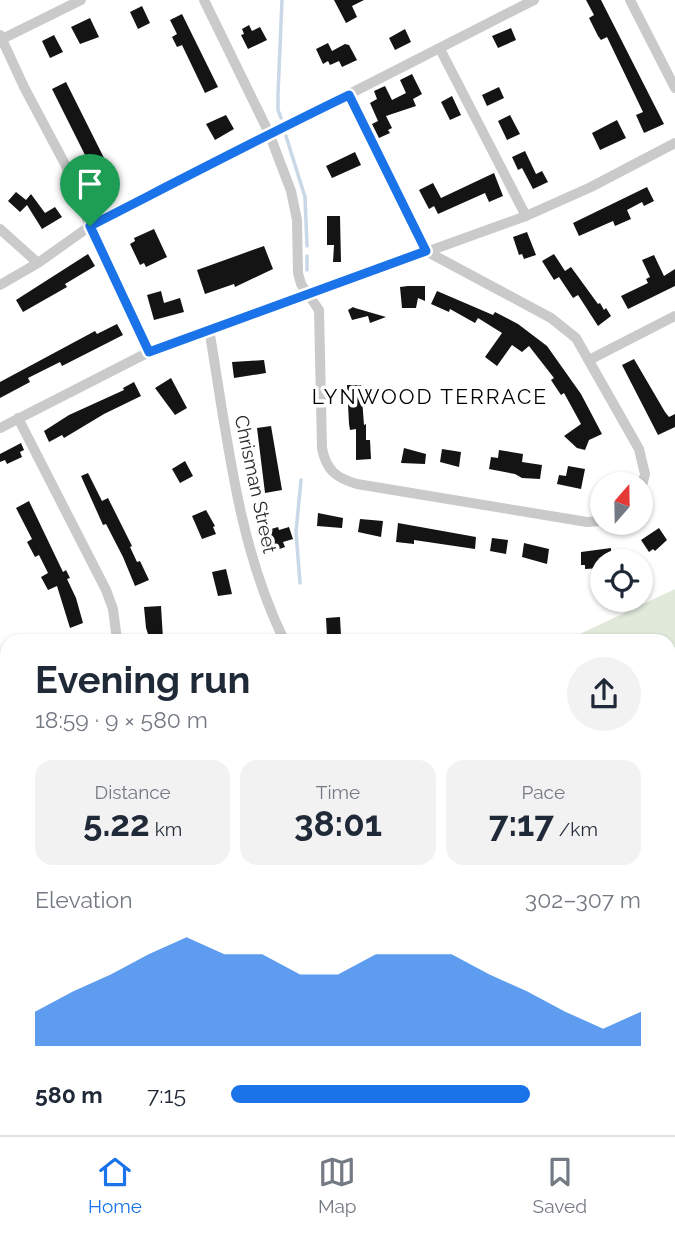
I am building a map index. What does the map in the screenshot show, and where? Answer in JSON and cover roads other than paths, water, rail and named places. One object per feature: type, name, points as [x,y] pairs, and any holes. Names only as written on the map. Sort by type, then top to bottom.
[{"type":"street","points":[[81,0],[1,37],[23,87],[66,166],[90,226],[149,352]]},
{"type":"street","points":[[204,0],[269,133],[291,191],[297,220],[298,272],[301,284],[319,310],[323,448],[325,461],[331,472],[341,480],[356,484],[590,522]]},
{"type":"street","points":[[0,285],[38,263],[90,226],[534,0]]},
{"type":"street","points":[[629,0],[675,88]]},
{"type":"street","points":[[440,48],[526,216]]},
{"type":"street","points":[[349,95],[426,251],[551,318],[576,338],[591,359],[642,456],[645,472]]},
{"type":"street","points":[[0,428],[149,352],[308,292],[526,216],[591,187],[675,143]]},
{"type":"street","points":[[0,229],[38,263]]},
{"type":"street","points":[[591,359],[675,316]]},
{"type":"street","name":"Chrisman Street","points":[[209,329],[239,502],[258,578],[281,634]]},
{"type":"street","points":[[18,418],[106,590],[113,609],[116,634]]},
{"type":"waterway","points":[[281,118],[278,94],[282,0]]},
{"type":"waterway","points":[[286,136],[305,197],[307,246]]},
{"type":"waterway","points":[[307,256],[307,270]]},
{"type":"waterway","points":[[300,583],[296,532],[301,480]]},
{"type":"district","name":"LYNWOOD TERRACE","points":[[430,396]]}]
